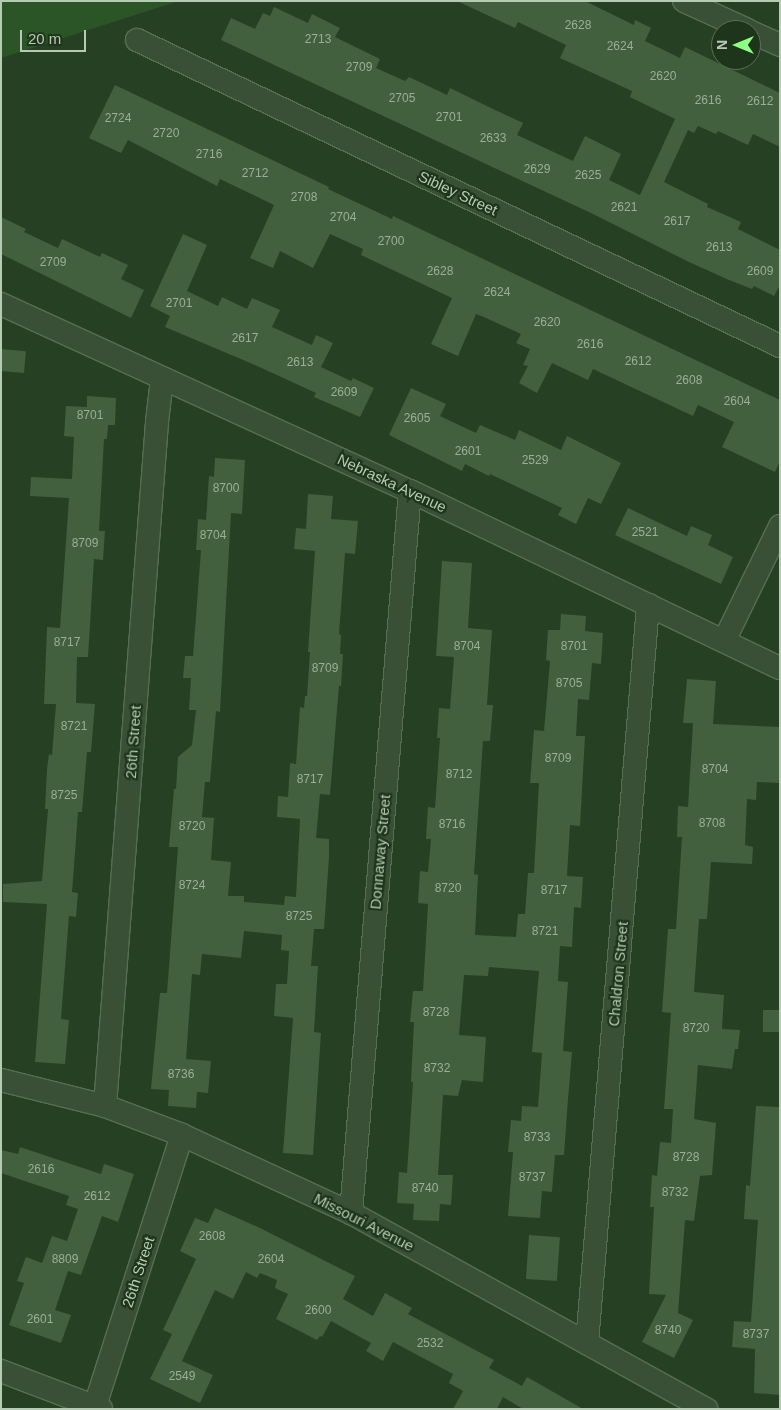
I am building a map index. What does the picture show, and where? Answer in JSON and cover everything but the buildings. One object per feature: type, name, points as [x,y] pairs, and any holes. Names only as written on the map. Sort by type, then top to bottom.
[{"type":"street","points":[[684,1],[726,20]]},
{"type":"street","points":[[761,36],[780,44]]},
{"type":"street","name":"Sibley Street","points":[[136,40],[780,346]]},
{"type":"street","name":"Nebraska Avenue","points":[[1,304],[410,491],[780,668]]},
{"type":"street","name":"26th Street","points":[[105,1106],[157,422],[162,379]]},
{"type":"street","name":"Donnaway Street","points":[[351,1213],[410,491]]},
{"type":"street","points":[[724,641],[780,526]]},
{"type":"street","name":"Chaldron Street","points":[[587,1343],[648,605]]},
{"type":"street","name":"Missouri Avenue","points":[[1,1080],[105,1106],[182,1135],[351,1213],[706,1409]]},
{"type":"street","name":"26th Street","points":[[97,1408],[182,1135]]},
{"type":"street","points":[[1,1372],[97,1408]]},
{"type":"shaded area","points":[[1,1],[179,1],[1,58]]}]
